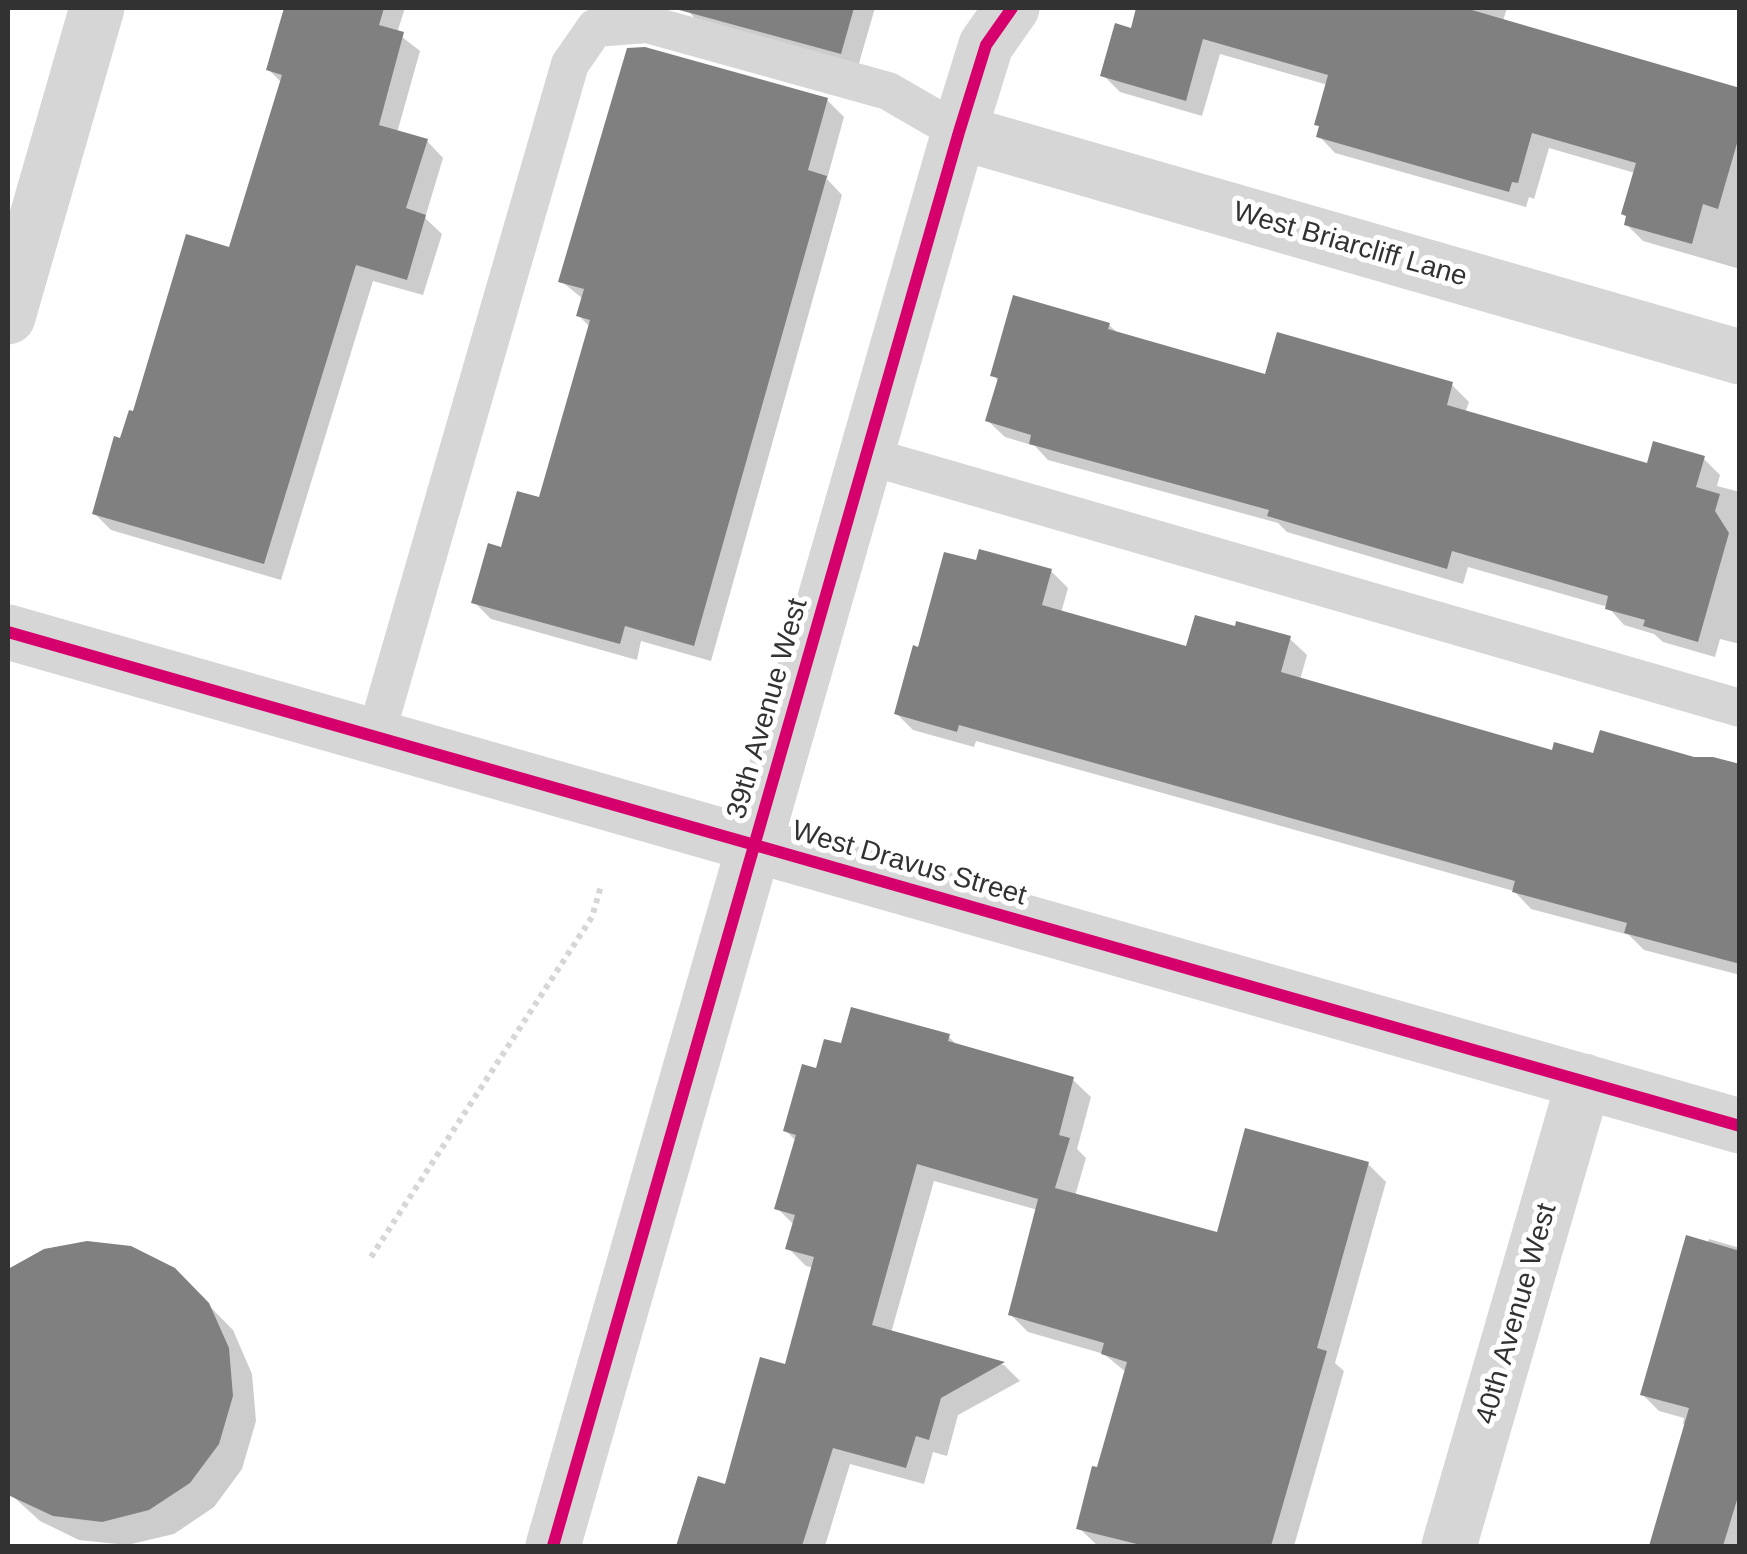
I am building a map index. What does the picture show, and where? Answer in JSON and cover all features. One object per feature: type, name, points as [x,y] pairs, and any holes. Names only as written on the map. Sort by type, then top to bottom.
[{"type":"street","points":[[8,317],[97,8]]},
{"type":"street","name":"39th Avenue West","points":[[553,1546],[960,132],[986,45],[1012,8]]},
{"type":"street","name":"West Briarcliff Lane","points":[[960,132],[1740,358]]},
{"type":"street","name":"West Dravus Street","points":[[8,632],[1740,1126]]},
{"type":"street","name":"40th Avenue West","points":[[1450,1546],[1584,1081]]},
{"type":"lane","points":[[375,738],[570,64],[595,28],[647,24],[888,90],[960,132]]},
{"type":"lane","points":[[868,456],[1740,708]]},
{"type":"path","points":[[372,1256],[592,917],[600,886]]},
{"type":"building","points":[[284,8],[384,8],[379,25],[404,32],[379,125],[428,139],[406,208],[426,215],[407,280],[356,265],[264,564],[92,514],[114,436],[120,438],[129,410],[133,411],[186,234],[229,247],[282,75],[266,70]]},
{"type":"building","points":[[672,8],[854,8],[841,54]]},
{"type":"building","points":[[1136,8],[1465,8],[1740,88],[1740,133],[1718,209],[1703,204],[1692,244],[1624,225],[1626,216],[1621,214],[1636,163],[1532,133],[1518,183],[1512,182],[1509,192],[1316,137],[1319,126],[1314,125],[1328,75],[1203,39],[1186,101],[1100,76],[1115,23],[1131,28]]},
{"type":"building","points":[[645,47],[828,98],[808,170],[827,176],[694,646],[625,626],[620,644],[471,603],[488,543],[501,547],[517,491],[539,497],[590,320],[576,316],[584,289],[558,282],[627,48]]},
{"type":"building","points":[[1013,295],[1110,323],[1108,329],[1265,374],[1277,332],[1453,382],[1447,405],[1647,463],[1653,441],[1705,456],[1696,487],[1720,494],[1715,511],[1729,533],[1698,642],[1643,626],[1645,620],[1605,609],[1608,596],[1452,551],[1447,569],[1267,516],[1269,510],[1029,444],[1031,435],[985,421],[998,378],[990,376]]},
{"type":"building","points":[[979,549],[1052,569],[1042,605],[1186,646],[1195,615],[1291,636],[1281,672],[1552,750],[1554,742],[1593,753],[1600,730],[1694,757],[1740,764],[1740,964],[1624,933],[1627,923],[1512,892],[1515,881],[959,725],[957,732],[894,714],[913,645],[918,647],[944,552],[976,560]]},
{"type":"building","points":[[851,1007],[950,1034],[948,1041],[1074,1077],[1059,1135],[1070,1138],[1055,1188],[1217,1232],[1245,1128],[1369,1162],[1317,1348],[1327,1351],[1271,1546],[1145,1546],[1076,1529],[1092,1466],[1097,1467],[1127,1362],[1101,1354],[1104,1343],[1008,1315],[1038,1199],[917,1164],[872,1325],[1005,1362],[941,1398],[929,1440],[916,1436],[906,1468],[833,1448],[802,1546],[676,1546],[698,1476],[725,1484],[760,1357],[785,1364],[814,1257],[785,1249],[795,1215],[774,1209],[796,1135],[783,1131],[802,1064],[816,1068],[824,1039],[841,1043]]},
{"type":"building","points":[[1686,1235],[1740,1251],[1740,1490],[1723,1546],[1649,1546],[1689,1408],[1640,1395]]},
{"type":"building","points":[[87,1241],[131,1246],[175,1268],[209,1303],[229,1348],[233,1396],[219,1444],[190,1483],[149,1510],[102,1522],[53,1516],[8,1495],[8,1269],[44,1249]]},
{"type":"cycle path","points":[[553,1546],[959,132],[986,45],[1012,8]]},
{"type":"cycle path","points":[[8,632],[1740,1126]]}]
